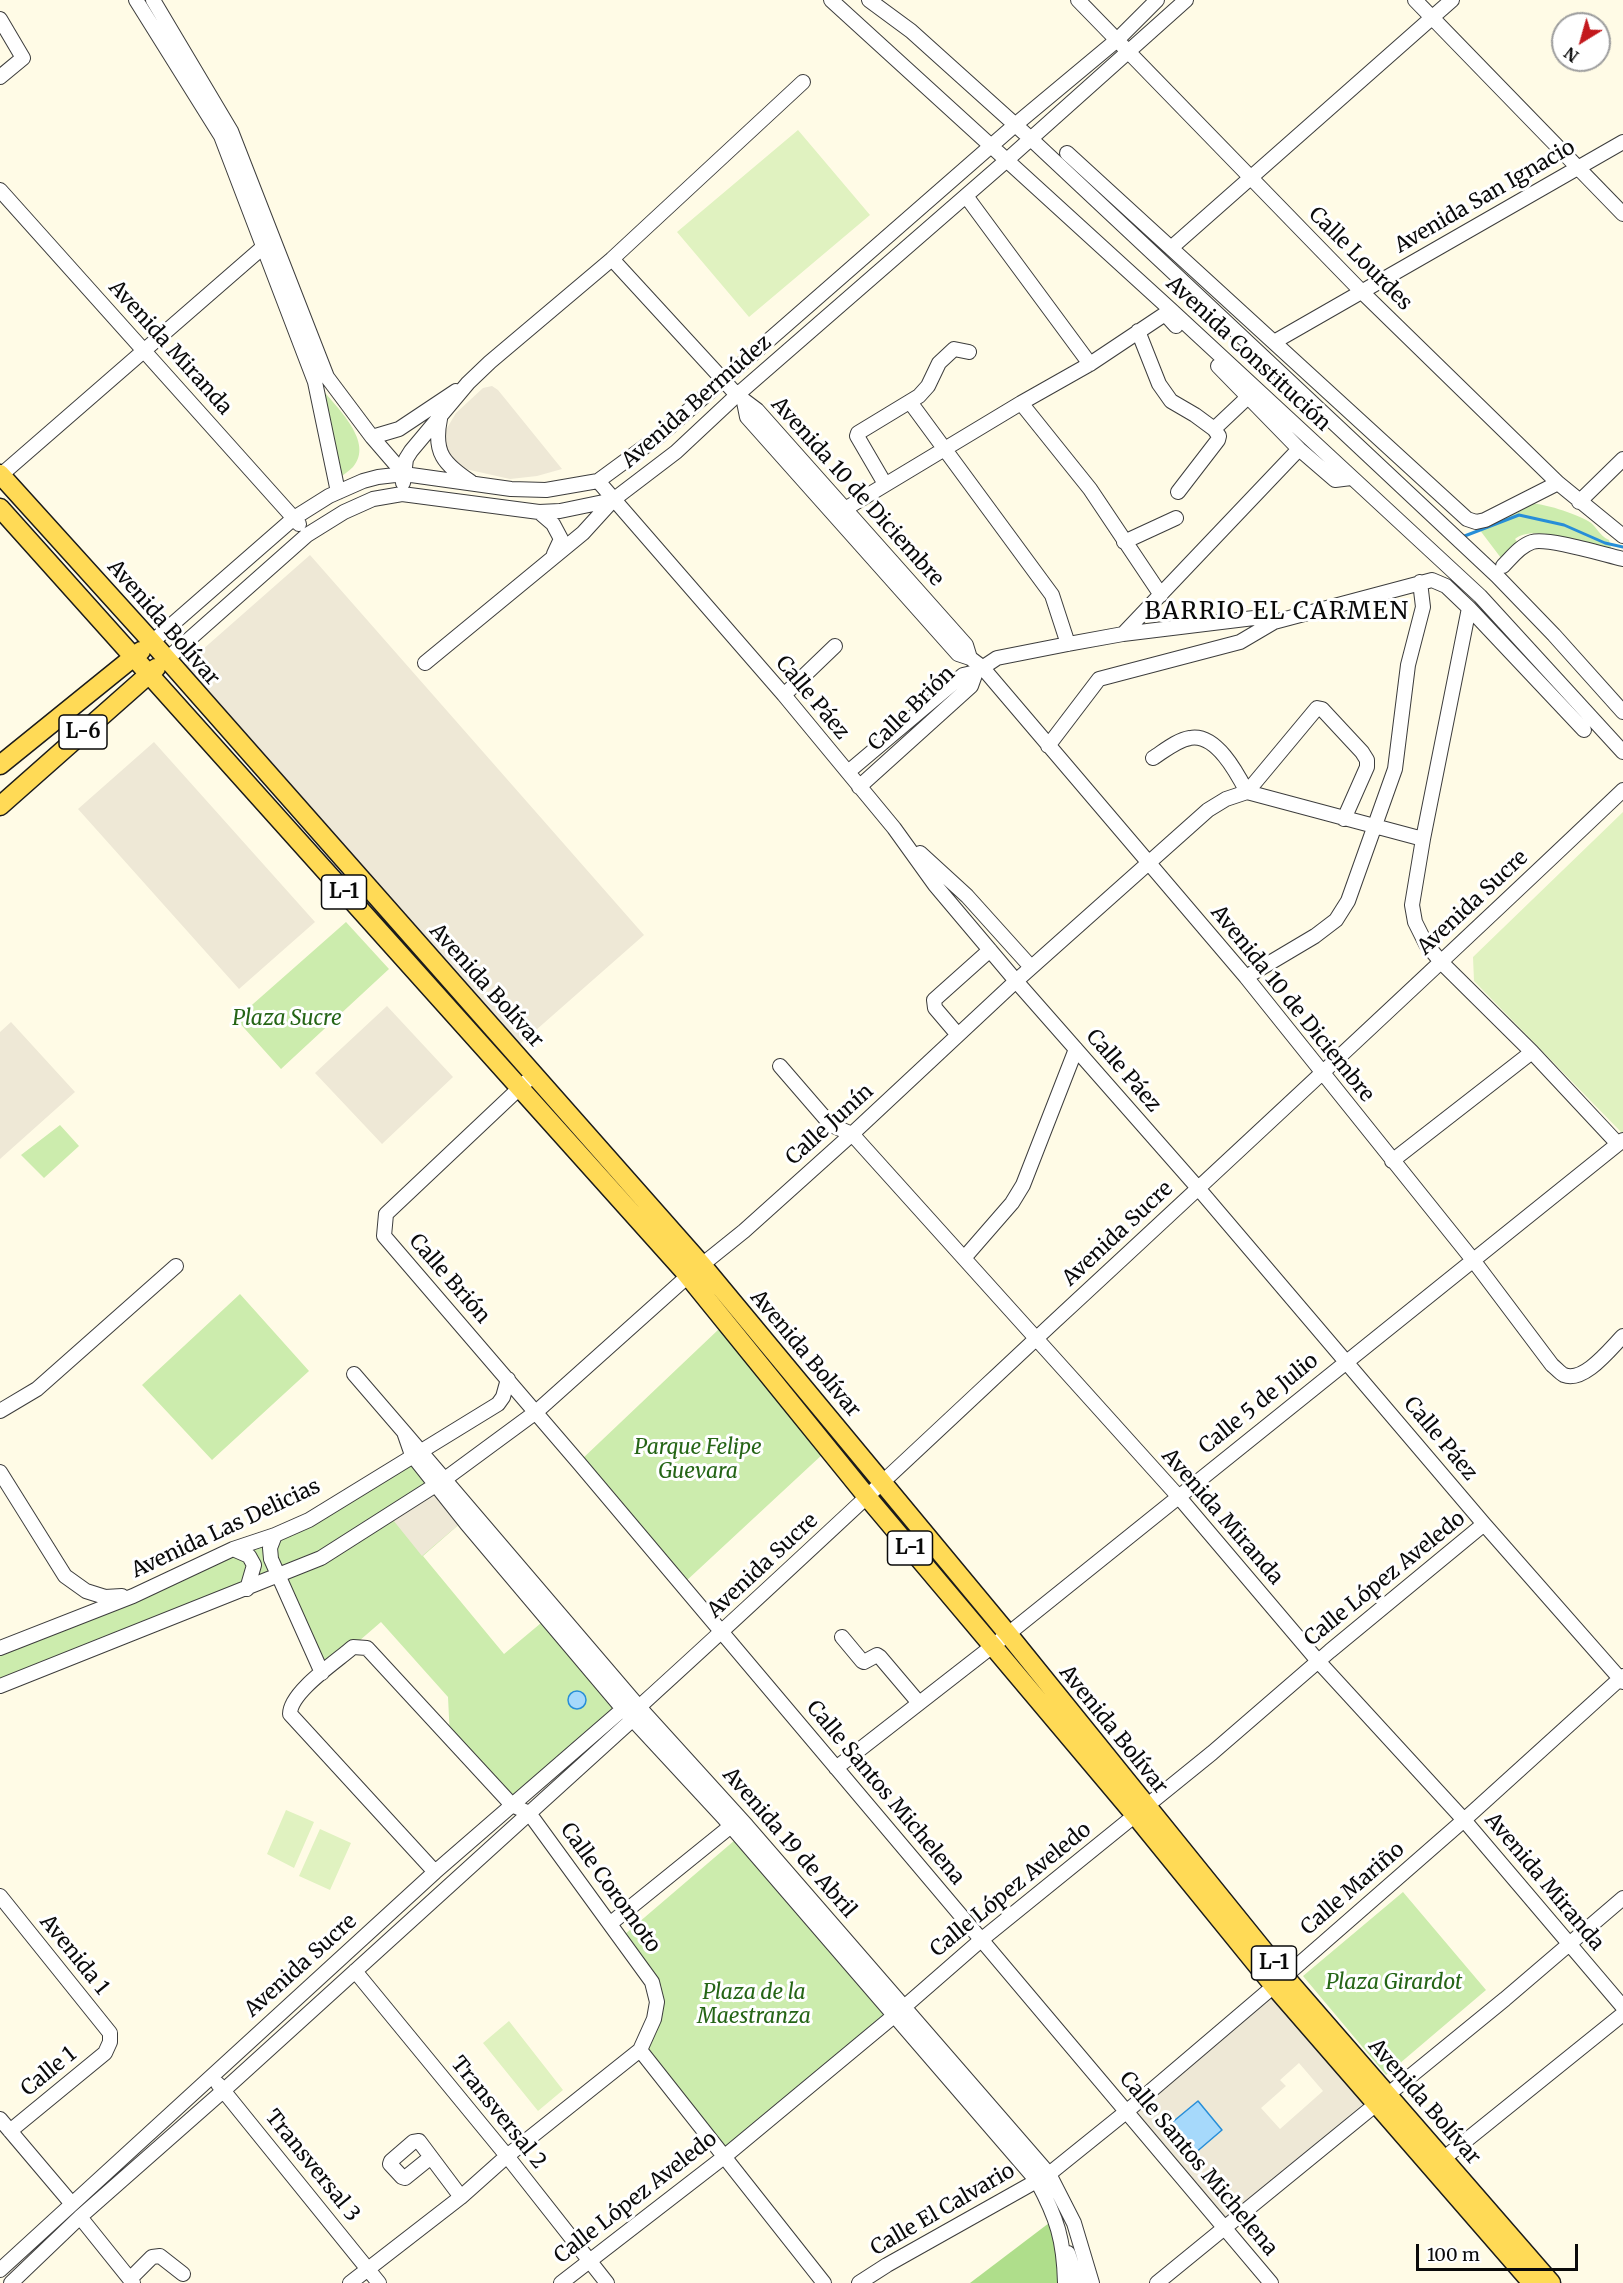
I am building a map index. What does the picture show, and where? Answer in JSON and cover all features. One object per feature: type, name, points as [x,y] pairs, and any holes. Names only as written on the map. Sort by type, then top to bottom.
[{"type":"main road","name":"Avenida Bolívar","points":[[0,474],[152,642],[534,1074],[695,1271],[868,1498],[992,1646],[1141,1811]]},
{"type":"main road","name":"Avenida Bolívar","points":[[0,508],[520,1087],[695,1271],[883,1484],[1008,1634],[1141,1811],[1279,1982],[1381,2099],[1532,2283]]},
{"type":"main road","name":"L-6","points":[[0,765],[152,642]]},
{"type":"main road","name":"L-6","points":[[0,806],[167,659]]},
{"type":"main road","name":"Avenida Bolívar","points":[[1381,2099],[1443,2159],[1551,2283]]},
{"type":"street","name":"Avenida Constitución","points":[[831,0],[1480,596],[1623,752]]},
{"type":"street","name":"Avenida Constitución","points":[[869,0],[911,31],[1015,125],[1497,576],[1623,712]]},
{"type":"street","name":"Calle Lourdes","points":[[1078,0],[1362,292],[1558,483],[1623,536]]},
{"type":"street","name":"Avenida Bermúdez","points":[[167,659],[307,535],[323,523],[373,499],[402,494],[539,512],[560,511],[613,500],[740,399],[1186,0]]},
{"type":"street","points":[[1415,0],[1623,214]]},
{"type":"street","points":[[1172,248],[1452,0]]},
{"type":"street","name":"Avenida Bermúdez","points":[[152,642],[294,518],[338,492],[363,481],[404,474],[511,489],[546,490],[598,481],[658,437],[1015,125],[1117,40],[1154,1]]},
{"type":"street","points":[[147,3],[245,184],[321,380],[338,492]]},
{"type":"street","points":[[0,19],[23,58],[0,77]]},
{"type":"street","points":[[372,437],[399,429],[468,383],[612,259],[803,82]]},
{"type":"street","name":"Avenida San Ignacio","points":[[1274,342],[1623,141]]},
{"type":"street","points":[[1067,153],[1467,519],[1476,522],[1485,519],[1558,483]]},
{"type":"street","points":[[245,184],[262,248],[321,380],[404,474]]},
{"type":"street","name":"Avenida Miranda","points":[[0,190],[307,535]]},
{"type":"street","points":[[966,196],[1090,364]]},
{"type":"street","points":[[0,474],[262,248]]},
{"type":"street","name":"Avenida 10 de Diciembre","points":[[612,259],[740,399],[747,417],[839,512],[958,654],[970,658],[1048,746],[1246,977],[1473,1260],[1552,1365],[1563,1374],[1576,1377],[1589,1369],[1623,1336]]},
{"type":"street","points":[[839,512],[1090,364],[1165,314],[1249,396],[1299,449],[1335,480],[1351,478]]},
{"type":"street","points":[[1138,331],[1159,384],[1171,401],[1214,429],[1219,436],[1178,492]]},
{"type":"street","points":[[885,484],[857,436],[863,429],[910,402],[928,386],[939,363],[954,349],[969,352]]},
{"type":"street","points":[[402,494],[406,459],[468,383]]},
{"type":"street","points":[[1214,429],[1249,396]]},
{"type":"street","points":[[910,402],[1052,595],[1068,644]]},
{"type":"street","points":[[1021,403],[1090,489],[1161,595]]},
{"type":"street","points":[[440,418],[437,431],[440,454],[449,467],[472,483]]},
{"type":"street","points":[[1123,634],[1299,449]]},
{"type":"street","points":[[1579,502],[1623,459]]},
{"type":"street","name":"Calle Páez","points":[[598,481],[784,695],[894,828],[935,885],[1016,981],[1198,1188],[1485,1524],[1622,1679]]},
{"type":"street","points":[[425,663],[583,533],[613,500]]},
{"type":"street","points":[[539,512],[553,524],[561,538],[554,555]]},
{"type":"street","points":[[1124,542],[1176,518]]},
{"type":"street","points":[[1503,566],[1522,547],[1534,541],[1623,559]]},
{"type":"street","points":[[1048,746],[1099,679],[1240,642],[1274,622],[1432,580],[1440,582],[1469,608],[1584,730]]},
{"type":"street","points":[[1246,977],[1300,946],[1336,920],[1348,901],[1395,769],[1408,665],[1423,607],[1420,582]]},
{"type":"street","points":[[1469,608],[1423,839],[1412,905],[1415,922],[1426,944],[1442,963],[1620,1142]]},
{"type":"street","points":[[979,670],[998,658],[1123,634],[1254,618],[1274,622]]},
{"type":"street","points":[[784,695],[835,646]]},
{"type":"street","name":"Calle Brión","points":[[848,772],[963,675],[979,670]]},
{"type":"street","name":"Calle Brión","points":[[860,787],[971,686],[979,670]]},
{"type":"street","points":[[1247,792],[1317,708],[1322,709],[1367,760],[1367,767],[1344,819]]},
{"type":"street","points":[[912,719],[922,731]]},
{"type":"street","points":[[1153,758],[1184,739],[1198,737],[1207,739],[1235,768],[1247,792],[1423,839]]},
{"type":"street","name":"Avenida Sucre","points":[[11,2283],[80,2217],[224,2091],[529,1813],[1322,1071],[1442,963],[1623,790]]},
{"type":"street","name":"Calle Junín","points":[[536,1412],[695,1271],[744,1231],[1031,967],[1208,810],[1226,799],[1247,792]]},
{"type":"street","points":[[894,828],[967,896],[1031,967]]},
{"type":"street","points":[[958,1035],[935,1008],[934,1000],[990,950]]},
{"type":"street","points":[[965,1257],[1012,1203],[1023,1185],[1076,1049]]},
{"type":"street","points":[[1392,1161],[1532,1052]]},
{"type":"street","name":"Avenida Miranda","points":[[780,1066],[831,1125],[852,1134],[965,1257],[1178,1496],[1318,1661],[1464,1820],[1623,2007]]},
{"type":"street","name":"Calle Brión","points":[[534,1074],[386,1214],[384,1236],[536,1412]]},
{"type":"street","name":"Calle 5 de Julio","points":[[836,1768],[1008,1634],[1620,1142]]},
{"type":"street","points":[[0,1411],[37,1389],[176,1266]]},
{"type":"street","name":"Avenida 19 de Abril","points":[[354,1374],[404,1432],[440,1482],[623,1708],[636,1713],[900,2011],[1043,2177],[1074,2223],[1092,2283]]},
{"type":"street","name":"Avenida Las Delicias","points":[[0,1648],[133,1596],[233,1549],[275,1535],[309,1520],[498,1404],[503,1397],[508,1379]]},
{"type":"street","points":[[0,1686],[321,1558],[440,1482],[536,1412]]},
{"type":"street","name":"Calle Santos Michelena","points":[[536,1412],[1270,2283]]},
{"type":"street","points":[[0,1472],[65,1576],[86,1591],[105,1597],[133,1596]]},
{"type":"street","name":"Avenida 19 de Abril","points":[[440,1482],[731,1826],[900,2011]]},
{"type":"street","name":"Calle López Aveledo","points":[[561,2283],[724,2157],[900,2011],[981,1940],[1141,1811],[1485,1524]]},
{"type":"street","points":[[275,1535],[270,1554],[322,1673]]},
{"type":"street","points":[[233,1549],[249,1556],[254,1565],[247,1589]]},
{"type":"street","points":[[842,1637],[862,1661],[877,1655],[880,1657],[919,1703]]},
{"type":"street","name":"Calle Coromoto","points":[[350,2283],[460,2197],[507,2156],[640,2050],[654,2019],[657,2002],[652,1982],[529,1813],[513,1805],[367,1648],[353,1647],[297,1694],[291,1704],[290,1714],[435,1872]]},
{"type":"street","name":"Calle Mariño","points":[[1043,2177],[1126,2112],[1279,1982],[1622,1679]]},
{"type":"street","name":"Avenida Sucre","points":[[0,2270],[435,1872],[623,1708]]},
{"type":"street","points":[[611,1923],[731,1826]]},
{"type":"street","name":"Avenida 1","points":[[0,1896],[110,2033],[110,2042]]},
{"type":"street","points":[[1157,2283],[1504,1999],[1623,1898]]},
{"type":"street","name":"Transversal 2","points":[[355,1971],[507,2156],[607,2283]]},
{"type":"street","points":[[1443,2159],[1623,2014]]},
{"type":"street","name":"Calle 1","points":[[10,2131],[105,2054],[110,2042]]},
{"type":"street","points":[[640,2050],[824,2283]]},
{"type":"street","name":"Transversal 3","points":[[211,2077],[379,2283]]},
{"type":"street","points":[[0,2119],[72,2204]]},
{"type":"street","points":[[431,2157],[460,2197]]},
{"type":"street","name":"Avenida 19 de Abril","points":[[1043,2177],[1061,2237],[1065,2283]]},
{"type":"street","name":"Calle El Calvario","points":[[860,2283],[886,2265],[1043,2177]]},
{"type":"street","points":[[80,2217],[132,2281],[152,2257],[160,2256],[183,2274]]},
{"type":"street","points":[[1061,2237],[1073,2264],[1078,2283]]},
{"type":"green space","points":[[798,130],[870,215],[749,317],[677,232]]},
{"type":"green space","points":[[322,389],[351,425],[357,436],[359,447],[359,457],[353,467],[338,479]]},
{"type":"green space","points":[[1525,503],[1540,504],[1588,521],[1609,540],[1611,548],[1609,552],[1561,537],[1535,533],[1515,539],[1519,544],[1501,558],[1476,525]]},
{"type":"green space","points":[[1623,812],[1622,1133],[1474,981],[1473,957]]},
{"type":"green space","name":"Plaza Sucre","points":[[346,922],[389,969],[281,1069],[236,1019]]},
{"type":"green space","points":[[60,1125],[79,1146],[44,1178],[21,1155]]},
{"type":"green space","points":[[240,1294],[309,1371],[212,1460],[142,1385]]},
{"type":"green space","name":"Parque Felipe Guevara","points":[[719,1329],[762,1376],[824,1453],[685,1582],[581,1460]]},
{"type":"green space","points":[[413,1457],[464,1520],[423,1556],[504,1654],[547,1618],[623,1709],[512,1805],[450,1738],[448,1697],[381,1622],[322,1673],[276,1579],[0,1686],[0,1648],[282,1538]]},
{"type":"green space","points":[[286,1810],[314,1822],[294,1868],[267,1854]]},
{"type":"green space","points":[[320,1829],[351,1843],[330,1890],[299,1876]]},
{"type":"green space","name":"Plaza de la Maestranza","points":[[735,1840],[887,2016],[725,2152],[644,2050],[660,1999],[624,1935]]},
{"type":"green space","name":"Plaza Girardot","points":[[1403,1892],[1486,1990],[1386,2075],[1303,1976]]},
{"type":"green space","points":[[509,2021],[563,2090],[538,2111],[483,2043]]},
{"type":"green space","points":[[1053,2220],[1062,2242],[1058,2283],[970,2283]]},
{"type":"shaded area","points":[[492,386],[498,390],[562,469],[537,476],[510,479],[461,468],[449,458],[444,446],[444,433],[456,413],[483,388]]},
{"type":"shaded area","points":[[310,555],[644,935],[519,1045],[185,665]]},
{"type":"shaded area","points":[[154,742],[315,922],[239,989],[78,809]]},
{"type":"shaded area","points":[[387,1006],[453,1077],[382,1144],[315,1073]]},
{"type":"shaded area","points":[[11,1022],[75,1092],[0,1159],[0,1032]]},
{"type":"shaded area","points":[[435,1486],[464,1520],[422,1556],[389,1515]]},
{"type":"shaded area","points":[[1272,1995],[1363,2104],[1224,2220],[1133,2111]],"holes":[[[1299,2063],[1323,2091],[1280,2129],[1261,2108],[1286,2086],[1280,2080]]]},
{"type":"water","points":[[577,1691],[584,1693],[586,1700],[584,1707],[577,1709],[570,1707],[568,1700],[570,1693]]},
{"type":"water","points":[[1198,2101],[1222,2130],[1194,2154],[1169,2125]]},
{"type":"waterway","points":[[1462,537],[1519,515],[1564,525],[1605,543],[1623,547]]},
{"type":"district","name":"BARRIO EL CARMEN","points":[[1277,612]]}]
